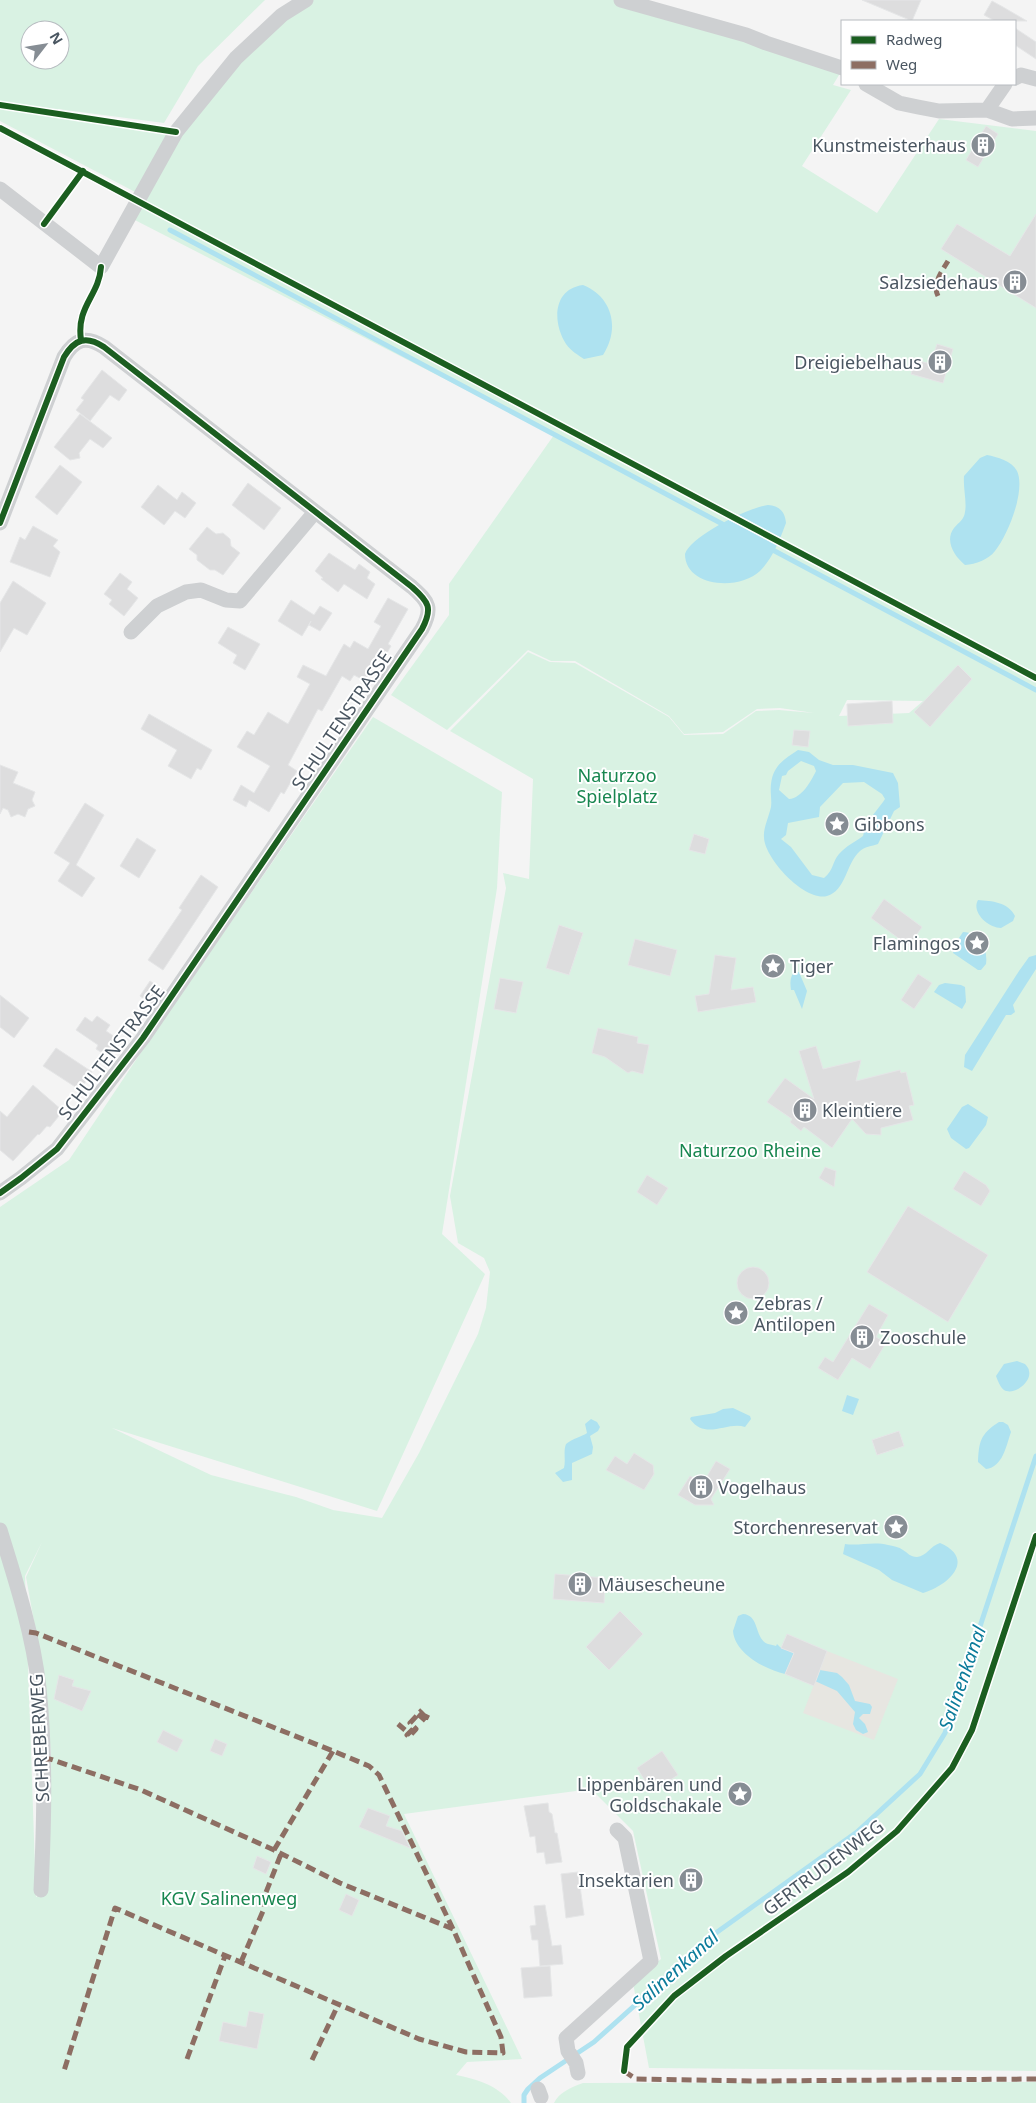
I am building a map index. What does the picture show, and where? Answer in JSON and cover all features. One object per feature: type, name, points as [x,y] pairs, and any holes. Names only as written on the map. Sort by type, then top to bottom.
[{"type":"street","points":[[282,16],[284,0]]},
{"type":"street","points":[[0,189],[101,267],[176,132],[236,58],[282,16],[306,0]]},
{"type":"street","points":[[621,0],[746,35],[841,68]]},
{"type":"street","points":[[1016,78],[1021,75],[1036,79]]},
{"type":"street","points":[[868,85],[898,103],[918,107],[939,111],[987,110],[1012,119],[1036,118]]},
{"type":"street","points":[[987,110],[1004,85]]},
{"type":"street","name":"SCHULTENSTRASSE","points":[[0,523],[64,357],[81,340],[94,340],[421,595],[429,607],[426,621],[144,1038],[57,1149],[22,1178],[0,1193]]},
{"type":"street","points":[[131,632],[157,606],[186,592],[201,590],[226,600],[240,601],[315,512]]},
{"type":"street","name":"SCHREBERWEG","points":[[0,1530],[23,1606],[39,1688],[43,1759],[41,1890]]},
{"type":"street","points":[[574,2062],[566,2038],[651,1961],[624,1838],[617,1830]]},
{"type":"green space","points":[[0,0],[265,0],[198,66],[164,123],[58,109],[58,115],[169,133],[137,193],[0,121]]},
{"type":"green space","points":[[308,0],[621,0],[841,70],[833,85],[851,90],[802,166],[877,213],[939,119],[1036,131],[1036,2071],[649,2068],[633,1983],[661,1959],[633,1831],[591,1789],[404,1814],[522,2059],[467,2062],[456,2075],[493,2087],[511,2103],[0,2103],[0,1207],[69,1160],[150,1039],[373,717],[502,792],[497,888],[442,1234],[485,1274],[377,1511],[112,1428],[211,1475],[296,1497],[333,1510],[382,1518],[419,1453],[478,1334],[486,1308],[490,1272],[484,1258],[458,1243],[450,1196],[506,888],[503,873],[529,879],[533,779],[450,731],[528,652],[550,662],[575,663],[669,717],[684,735],[723,734],[756,711],[779,710],[814,713],[780,708],[757,709],[723,732],[684,734],[669,716],[575,661],[551,661],[528,650],[447,730],[391,695],[449,615],[449,584],[554,435],[129,217],[176,132],[239,56]],"holes":[[[847,700],[923,701],[909,713],[839,716]],[[42,1542],[26,1577],[45,1683],[51,1754],[48,1890],[36,1897],[25,1576]]]},
{"type":"green space","points":[[1036,2082],[1036,2103],[554,2103],[562,2093],[583,2083]]},
{"type":"sand","points":[[827,1651],[898,1679],[874,1740],[803,1713]]},
{"type":"water","points":[[583,285],[601,297],[611,315],[612,325],[608,345],[603,355],[584,359],[572,351],[566,344],[561,335],[557,317],[561,300],[566,293],[573,288]]},
{"type":"water","points":[[987,455],[1004,460],[1017,471],[1019,489],[1017,500],[1010,524],[995,551],[981,561],[965,565],[954,553],[950,543],[951,533],[964,515],[966,504],[964,476],[980,458]]},
{"type":"water","points":[[768,505],[781,510],[786,523],[779,542],[760,571],[751,577],[727,583],[703,579],[687,565],[685,554],[698,539],[735,517]]},
{"type":"water","points":[[798,750],[809,752],[819,760],[833,765],[853,765],[893,773],[898,783],[900,807],[894,811],[878,844],[860,851],[855,856],[838,889],[827,896],[818,896],[808,892],[797,886],[787,877],[771,856],[764,837],[765,826],[771,807],[771,787],[774,772],[784,760]],"holes":[[[801,761],[814,766],[816,771],[802,792],[798,796],[789,799],[779,790],[782,776],[786,775],[788,771]],[[864,782],[882,794],[885,799],[866,824],[863,836],[839,854],[827,875],[824,878],[812,875],[791,847],[781,839],[786,835],[788,823],[819,817],[820,807],[843,783]]]},
{"type":"water","points":[[978,900],[1004,905],[1015,916],[1013,921],[1001,928],[986,922],[977,909]]},
{"type":"water","points":[[963,932],[974,935],[982,943],[986,953],[986,964],[981,970],[978,970],[953,953],[957,941]]},
{"type":"water","points":[[1036,955],[1036,969],[1013,1005],[1015,1012],[1011,1015],[1006,1015],[972,1071],[964,1067],[965,1055],[1019,971],[1029,957]]},
{"type":"water","points":[[799,972],[807,991],[802,1009],[790,985],[793,973]]},
{"type":"water","points":[[945,983],[965,987],[966,1002],[962,1009],[934,992],[939,985]]},
{"type":"water","points":[[968,1104],[988,1117],[986,1125],[969,1148],[966,1149],[951,1138],[947,1129],[962,1107]]},
{"type":"water","points":[[1017,1361],[1025,1364],[1028,1368],[1028,1379],[1017,1390],[1004,1390],[996,1376],[1004,1364]]},
{"type":"water","points":[[847,1395],[859,1399],[853,1415],[842,1411]]},
{"type":"water","points":[[733,1408],[750,1416],[751,1419],[745,1427],[731,1426],[710,1430],[703,1429],[690,1419],[691,1417]]},
{"type":"water","points":[[591,1419],[597,1422],[600,1427],[598,1431],[590,1436],[593,1447],[592,1454],[572,1463],[572,1480],[563,1482],[555,1473],[564,1468],[566,1444],[587,1433],[585,1424]]},
{"type":"water","points":[[999,1422],[1008,1425],[1011,1432],[1000,1460],[992,1467],[986,1469],[978,1462],[980,1444],[988,1430]]},
{"type":"water","points":[[877,1543],[898,1547],[911,1556],[917,1557],[940,1543],[951,1549],[956,1557],[955,1571],[941,1584],[923,1593],[892,1580],[879,1570],[843,1554],[845,1544]]},
{"type":"water","points":[[743,1614],[752,1618],[764,1641],[776,1646],[777,1644],[794,1653],[785,1674],[760,1664],[739,1647],[733,1631],[738,1616]]},
{"type":"water","points":[[820,1670],[837,1673],[849,1685],[855,1701],[870,1704],[872,1707],[870,1714],[863,1714],[859,1718],[865,1724],[868,1732],[863,1734],[856,1730],[853,1724],[855,1712],[837,1691],[815,1681]]},
{"type":"pier","points":[[735,513],[783,539],[779,546],[727,519]]},
{"type":"building","points":[[862,0],[921,0],[912,20]]},
{"type":"building","points":[[992,1],[1027,21],[993,20],[984,15]]},
{"type":"building","points":[[1016,29],[1036,42],[1036,59],[1016,46]]},
{"type":"building","name":"Kunstmeisterhaus","points":[[986,126],[998,134],[978,167],[966,160]]},
{"type":"building","name":"Salzsiedehaus","points":[[1036,214],[1036,308],[941,249],[957,224],[1010,256]]},
{"type":"building","name":"Dreigiebelhaus","points":[[937,344],[953,349],[943,383],[911,374],[915,360],[931,364]]},
{"type":"building","points":[[102,370],[127,390],[119,401],[110,395],[90,421],[76,410],[84,400],[81,398]]},
{"type":"building","points":[[80,414],[112,438],[103,448],[90,439],[79,453],[80,458],[70,460],[54,447]]},
{"type":"building","points":[[60,465],[82,482],[57,515],[35,497]]},
{"type":"building","points":[[248,483],[281,508],[264,530],[232,505]]},
{"type":"building","points":[[158,485],[177,500],[182,492],[196,503],[185,518],[175,511],[164,525],[141,507]]},
{"type":"building","points":[[33,526],[58,540],[53,546],[60,552],[50,577],[10,562],[20,537],[25,540]]},
{"type":"building","points":[[207,527],[216,534],[223,533],[230,539],[231,546],[240,553],[223,575],[215,570],[210,570],[197,560],[197,555],[189,549]]},
{"type":"building","points":[[329,553],[355,570],[359,564],[370,572],[367,578],[375,584],[367,599],[344,584],[338,592],[321,579],[323,578],[315,571]]},
{"type":"building","points":[[120,573],[132,582],[127,589],[138,598],[124,616],[109,604],[112,600],[104,594]]},
{"type":"building","points":[[13,581],[46,603],[27,635],[14,628],[0,652],[0,603]]},
{"type":"building","points":[[388,598],[408,609],[388,644],[391,646],[384,658],[380,656],[365,681],[354,675],[350,681],[342,676],[322,711],[318,709],[288,765],[297,771],[284,794],[281,792],[269,812],[249,800],[246,807],[233,800],[241,785],[254,793],[270,766],[237,747],[247,731],[254,735],[268,712],[288,724],[310,684],[297,677],[303,665],[326,676],[344,644],[350,648],[354,641],[368,649],[381,626],[374,622]]},
{"type":"building","points":[[291,600],[314,615],[320,606],[332,613],[320,631],[309,625],[311,621],[302,636],[278,621]]},
{"type":"building","points":[[228,627],[260,644],[245,670],[233,663],[237,655],[218,643]]},
{"type":"building","points":[[958,665],[972,679],[930,727],[914,712]]},
{"type":"building","points":[[892,701],[893,723],[848,726],[847,704]]},
{"type":"building","points":[[149,714],[212,750],[201,770],[197,768],[191,779],[168,766],[177,750],[141,729]]},
{"type":"building","points":[[794,730],[810,731],[808,747],[792,745]]},
{"type":"building","points":[[0,765],[18,772],[13,783],[35,792],[32,800],[35,806],[28,809],[25,817],[18,814],[11,817],[8,810],[3,808],[0,814]]},
{"type":"building","points":[[85,803],[104,815],[76,865],[95,878],[82,897],[58,881],[70,863],[54,853]]},
{"type":"building","points":[[694,834],[709,839],[705,854],[689,850]]},
{"type":"building","points":[[137,838],[156,850],[139,878],[120,866]]},
{"type":"building","points":[[201,875],[218,887],[163,970],[148,960],[182,910],[179,908]]},
{"type":"building","points":[[884,899],[922,927],[909,946],[871,918]]},
{"type":"building","points":[[559,925],[583,933],[569,975],[546,968]]},
{"type":"building","points":[[635,939],[677,950],[670,976],[628,965]]},
{"type":"building","points":[[715,955],[736,958],[731,990],[753,987],[756,1002],[698,1012],[695,996],[709,994]]},
{"type":"building","points":[[918,974],[932,983],[914,1009],[901,1000]]},
{"type":"building","points":[[500,978],[523,982],[516,1013],[494,1009]]},
{"type":"building","points":[[150,981],[163,990],[152,1005],[140,996]]},
{"type":"building","points":[[0,995],[29,1018],[14,1038],[0,1027]]},
{"type":"building","points":[[97,1016],[110,1025],[106,1031],[118,1039],[107,1056],[96,1049],[98,1045],[76,1030],[85,1017],[92,1022]]},
{"type":"building","points":[[598,1028],[638,1037],[637,1043],[649,1045],[643,1074],[632,1071],[628,1073],[605,1057],[592,1053]]},
{"type":"building","points":[[816,1046],[823,1069],[861,1060],[856,1081],[900,1070],[901,1073],[906,1072],[914,1105],[909,1106],[913,1120],[881,1128],[881,1135],[866,1134],[852,1119],[832,1148],[804,1127],[801,1131],[790,1122],[792,1119],[767,1102],[785,1078],[814,1099],[799,1051]]},
{"type":"building","points":[[56,1048],[92,1072],[80,1090],[43,1066]]},
{"type":"building","points":[[33,1085],[63,1111],[50,1127],[47,1126],[38,1134],[13,1161],[0,1150],[0,1111],[7,1117]]},
{"type":"building","points":[[825,1167],[836,1171],[834,1187],[819,1178]]},
{"type":"building","points":[[964,1171],[986,1185],[990,1191],[981,1206],[953,1189]]},
{"type":"building","points":[[647,1175],[668,1188],[657,1205],[637,1192]]},
{"type":"building","points":[[908,1206],[988,1255],[948,1322],[867,1272]]},
{"type":"building","points":[[753,1267],[759,1268],[764,1272],[768,1277],[768,1289],[764,1294],[759,1298],[753,1299],[747,1298],[742,1294],[738,1289],[737,1283],[738,1277],[742,1272],[747,1268]]},
{"type":"building","name":"Zooschule","points":[[869,1304],[888,1315],[876,1337],[886,1343],[870,1369],[852,1358],[838,1380],[818,1368],[825,1357],[833,1362]]},
{"type":"building","points":[[899,1431],[904,1446],[877,1455],[872,1440]]},
{"type":"building","points":[[634,1453],[653,1465],[654,1474],[644,1490],[606,1470],[615,1456],[627,1464]]},
{"type":"building","name":"Vogelhaus","points":[[716,1461],[730,1469],[711,1499],[714,1505],[695,1505],[678,1495],[690,1476],[703,1483]]},
{"type":"building","name":"Mäusescheune","points":[[555,1574],[605,1578],[604,1603],[553,1599]]},
{"type":"building","points":[[620,1611],[643,1634],[609,1670],[586,1647]]},
{"type":"building","points":[[787,1634],[827,1651],[814,1686],[785,1674],[794,1653],[781,1648]]},
{"type":"building","points":[[59,1675],[74,1680],[72,1686],[91,1691],[82,1711],[54,1699]]},
{"type":"building","points":[[163,1730],[183,1740],[177,1752],[157,1742]]},
{"type":"building","points":[[215,1739],[227,1744],[222,1756],[210,1751]]},
{"type":"building","points":[[662,1751],[678,1775],[652,1792],[637,1768]]},
{"type":"building","points":[[548,1803],[555,1833],[557,1833],[562,1862],[546,1864],[544,1852],[537,1853],[535,1836],[530,1837],[524,1806]]},
{"type":"building","points":[[368,1808],[390,1816],[386,1826],[402,1831],[410,1848],[359,1827]]},
{"type":"building","points":[[257,1856],[271,1862],[266,1874],[253,1868]]},
{"type":"building","name":"Insektarien","points":[[685,1869],[703,1874],[698,1891],[680,1886]]},
{"type":"building","points":[[578,1872],[584,1915],[566,1918],[561,1874]]},
{"type":"building","points":[[346,1894],[359,1900],[352,1916],[339,1910]]},
{"type":"building","points":[[545,1905],[552,1946],[561,1945],[563,1964],[540,1966],[538,1940],[532,1940],[530,1926],[536,1925],[534,1906]]},
{"type":"building","points":[[550,1966],[552,1996],[524,1998],[521,1968]]},
{"type":"building","points":[[249,2011],[264,2014],[257,2049],[219,2041],[223,2022],[246,2027]]},
{"type":"waterway","points":[[170,230],[728,527]]},
{"type":"waterway","points":[[769,548],[1036,690]]},
{"type":"waterway","name":"Salinenkanal","points":[[524,2103],[524,2095],[540,2078],[594,2042],[713,1935],[857,1832],[920,1774],[945,1733],[1036,1456]]},
{"type":"marked path","points":[[938,296],[936,291],[937,282],[948,261]]},
{"type":"marked path","points":[[29,1632],[36,1633],[369,1766],[379,1775],[453,1929],[501,2037],[503,2053],[466,2052],[419,2039],[115,1908],[63,2074]]},
{"type":"marked path","points":[[413,1729],[407,1735],[409,1737],[416,1729],[410,1723],[422,1710]]},
{"type":"marked path","points":[[418,1714],[426,1721],[429,1718],[423,1715],[425,1713]]},
{"type":"marked path","points":[[398,1724],[405,1730]]},
{"type":"marked path","points":[[274,1850],[333,1751]]},
{"type":"marked path","points":[[43,1759],[50,1759],[141,1790],[274,1850],[340,1883],[453,1929]]},
{"type":"marked path","points":[[241,1962],[263,1911],[263,1900],[281,1854]]},
{"type":"marked path","points":[[187,2059],[225,1956]]},
{"type":"marked path","points":[[312,2060],[338,2005]]},
{"type":"marked path","points":[[624,2071],[636,2079],[754,2081],[1036,2079]]},
{"type":"cycle path","points":[[0,105],[176,132]]},
{"type":"cycle path","points":[[0,128],[1036,678]]},
{"type":"cycle path","points":[[44,224],[83,171]]},
{"type":"cycle path","points":[[81,340],[80,328],[82,318],[96,286],[101,267]]},
{"type":"cycle path","points":[[0,523],[64,357],[72,346],[77,343],[86,340],[92,341],[104,347],[412,587],[426,601],[428,610],[422,629],[143,1038],[57,1149],[0,1193]]},
{"type":"cycle path","name":"GERTRUDENWEG","points":[[624,2071],[627,2047],[674,1996],[726,1956],[848,1872],[897,1831],[952,1768],[972,1730],[1036,1536]]},
{"type":"place","name":"Kunstmeisterhaus","points":[[983,145]]},
{"type":"place","name":"Salzsiedehaus","points":[[1015,282]]},
{"type":"place","name":"Dreigiebelhaus","points":[[940,362]]},
{"type":"place","name":"Gibbons","points":[[837,824]]},
{"type":"place","name":"Flamingos","points":[[977,943]]},
{"type":"place","name":"Tiger","points":[[773,966]]},
{"type":"place","name":"Kleintiere","points":[[805,1110]]},
{"type":"place","name":"Zebras / Antilopen","points":[[736,1313]]},
{"type":"place","name":"Zooschule","points":[[862,1337]]},
{"type":"place","name":"Vogelhaus","points":[[701,1487]]},
{"type":"place","name":"Storchenreservat","points":[[896,1527]]},
{"type":"place","name":"Mäusescheune","points":[[580,1584]]},
{"type":"place","name":"Lippenbären und Goldschakale","points":[[740,1794]]},
{"type":"place","name":"Insektarien","points":[[691,1880]]},
{"type":"park label","name":"Naturzoo Spielplatz","points":[[617,785]]},
{"type":"park label","name":"Naturzoo Rheine","points":[[750,1150]]},
{"type":"park label","name":"KGV Salinenweg","points":[[229,1898]]}]
